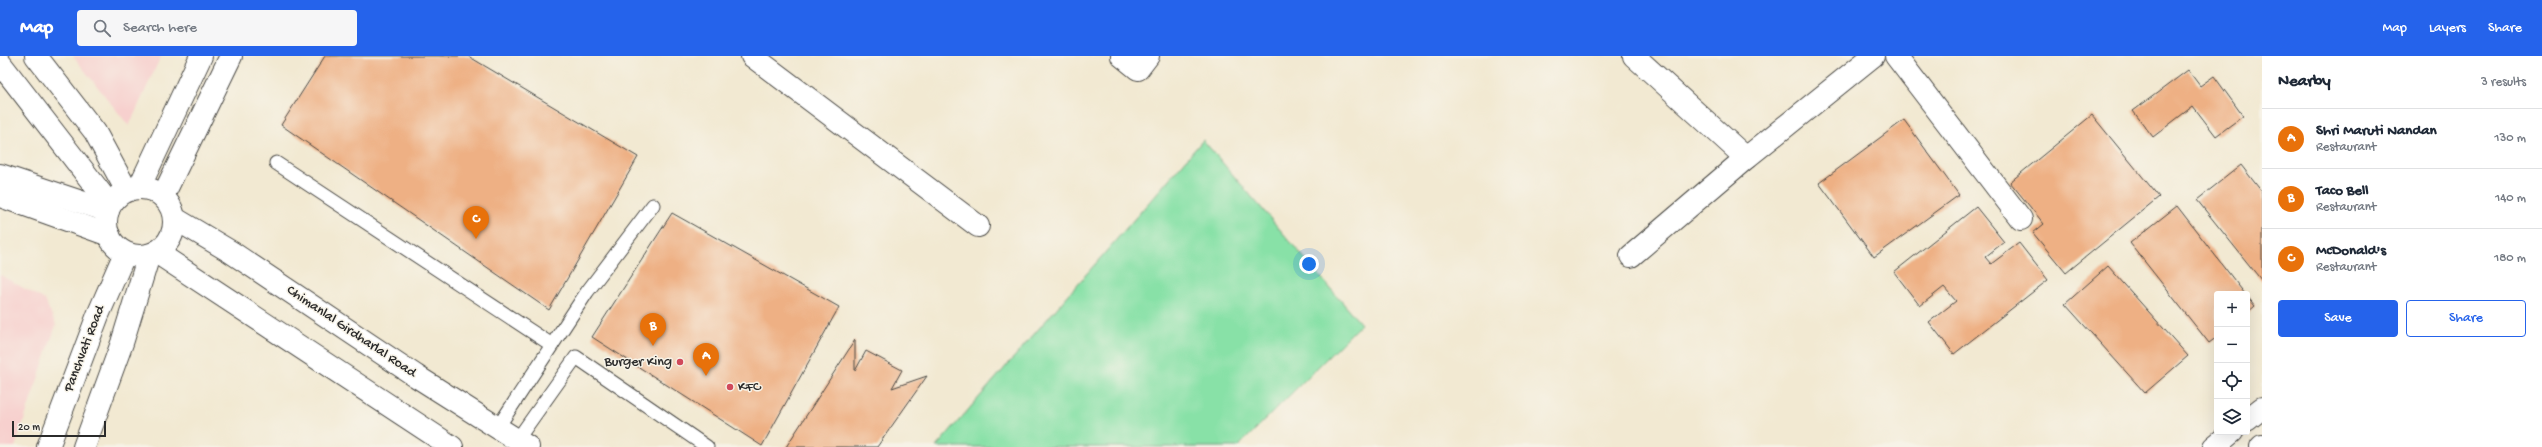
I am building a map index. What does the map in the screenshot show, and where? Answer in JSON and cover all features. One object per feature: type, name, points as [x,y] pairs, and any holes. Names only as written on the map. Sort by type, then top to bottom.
[{"type":"main road","points":[[36,56],[95,132],[133,189]]},
{"type":"main road","points":[[133,189],[152,190],[163,196],[170,206],[174,218],[173,232],[167,243],[153,253],[137,256],[125,252],[115,245],[109,235],[106,224],[109,208],[133,189],[201,56]]},
{"type":"main road","points":[[163,196],[232,56]]},
{"type":"main road","points":[[752,56],[978,226]]},
{"type":"main road","points":[[1122,56],[1138,69],[1148,56]]},
{"type":"main road","points":[[1634,56],[1746,158]]},
{"type":"main road","points":[[1631,256],[1746,158],[1873,56]]},
{"type":"main road","points":[[1896,56],[2021,219]]},
{"type":"main road","points":[[0,63],[109,208]]},
{"type":"main road","points":[[0,175],[109,208]]},
{"type":"main road","points":[[0,196],[109,235]]},
{"type":"main road","name":"Chimanlal Girdharlal Road","points":[[174,218],[231,252],[416,376],[523,444]]},
{"type":"main road","name":"Panchvati Road","points":[[48,447],[98,315],[125,252]]},
{"type":"main road","points":[[84,447],[153,253]]},
{"type":"main road","points":[[153,253],[452,447]]},
{"type":"main road","points":[[2250,418],[2262,408]]},
{"type":"lane","points":[[276,163],[552,345]]},
{"type":"lane","points":[[498,427],[587,292],[653,205]]},
{"type":"lane","points":[[523,444],[576,357],[707,447]]},
{"type":"shaded area","points":[[73,56],[161,56],[129,126]]},
{"type":"shaded area","points":[[0,275],[45,300],[56,325],[15,447],[0,447]]},
{"type":"green space","points":[[1203,140],[1361,324],[1238,447],[936,447]]},
{"type":"building","points":[[325,56],[468,56],[638,157],[549,310],[281,125]]},
{"type":"building","points":[[2188,70],[2200,86],[2214,76],[2243,116],[2216,136],[2193,106],[2153,137],[2133,111]]},
{"type":"building","points":[[2092,115],[2159,197],[2066,273],[2033,233],[2044,224],[2010,182]]},
{"type":"building","points":[[1904,120],[1959,195],[1874,257],[1819,183]]},
{"type":"building","points":[[2241,165],[2262,192],[2262,281],[2197,200]]},
{"type":"building","points":[[2177,206],[2243,291],[2214,291],[2214,339],[2209,343],[2130,243]]},
{"type":"building","points":[[1976,207],[2004,242],[1985,257],[1991,264],[2019,243],[2048,280],[1954,354],[1929,322],[1956,301],[1944,287],[1920,306],[1894,272]]},
{"type":"building","points":[[672,213],[839,307],[762,446],[592,337]]},
{"type":"building","points":[[2108,266],[2188,356],[2145,393],[2065,304]]},
{"type":"building","points":[[2250,300],[2255,306],[2250,310]]},
{"type":"building","points":[[855,340],[855,371],[866,351],[902,370],[892,388],[927,376],[877,447],[786,447]]},
{"type":"place","name":"McDonald's","points":[[476,239]]},
{"type":"place","name":"Taco Bell","points":[[653,346]]},
{"type":"place","name":"Burger King","points":[[680,362]]},
{"type":"place","name":"Shri Maruti Nandan","points":[[706,376]]},
{"type":"place","name":"KFC","points":[[730,387]]}]
